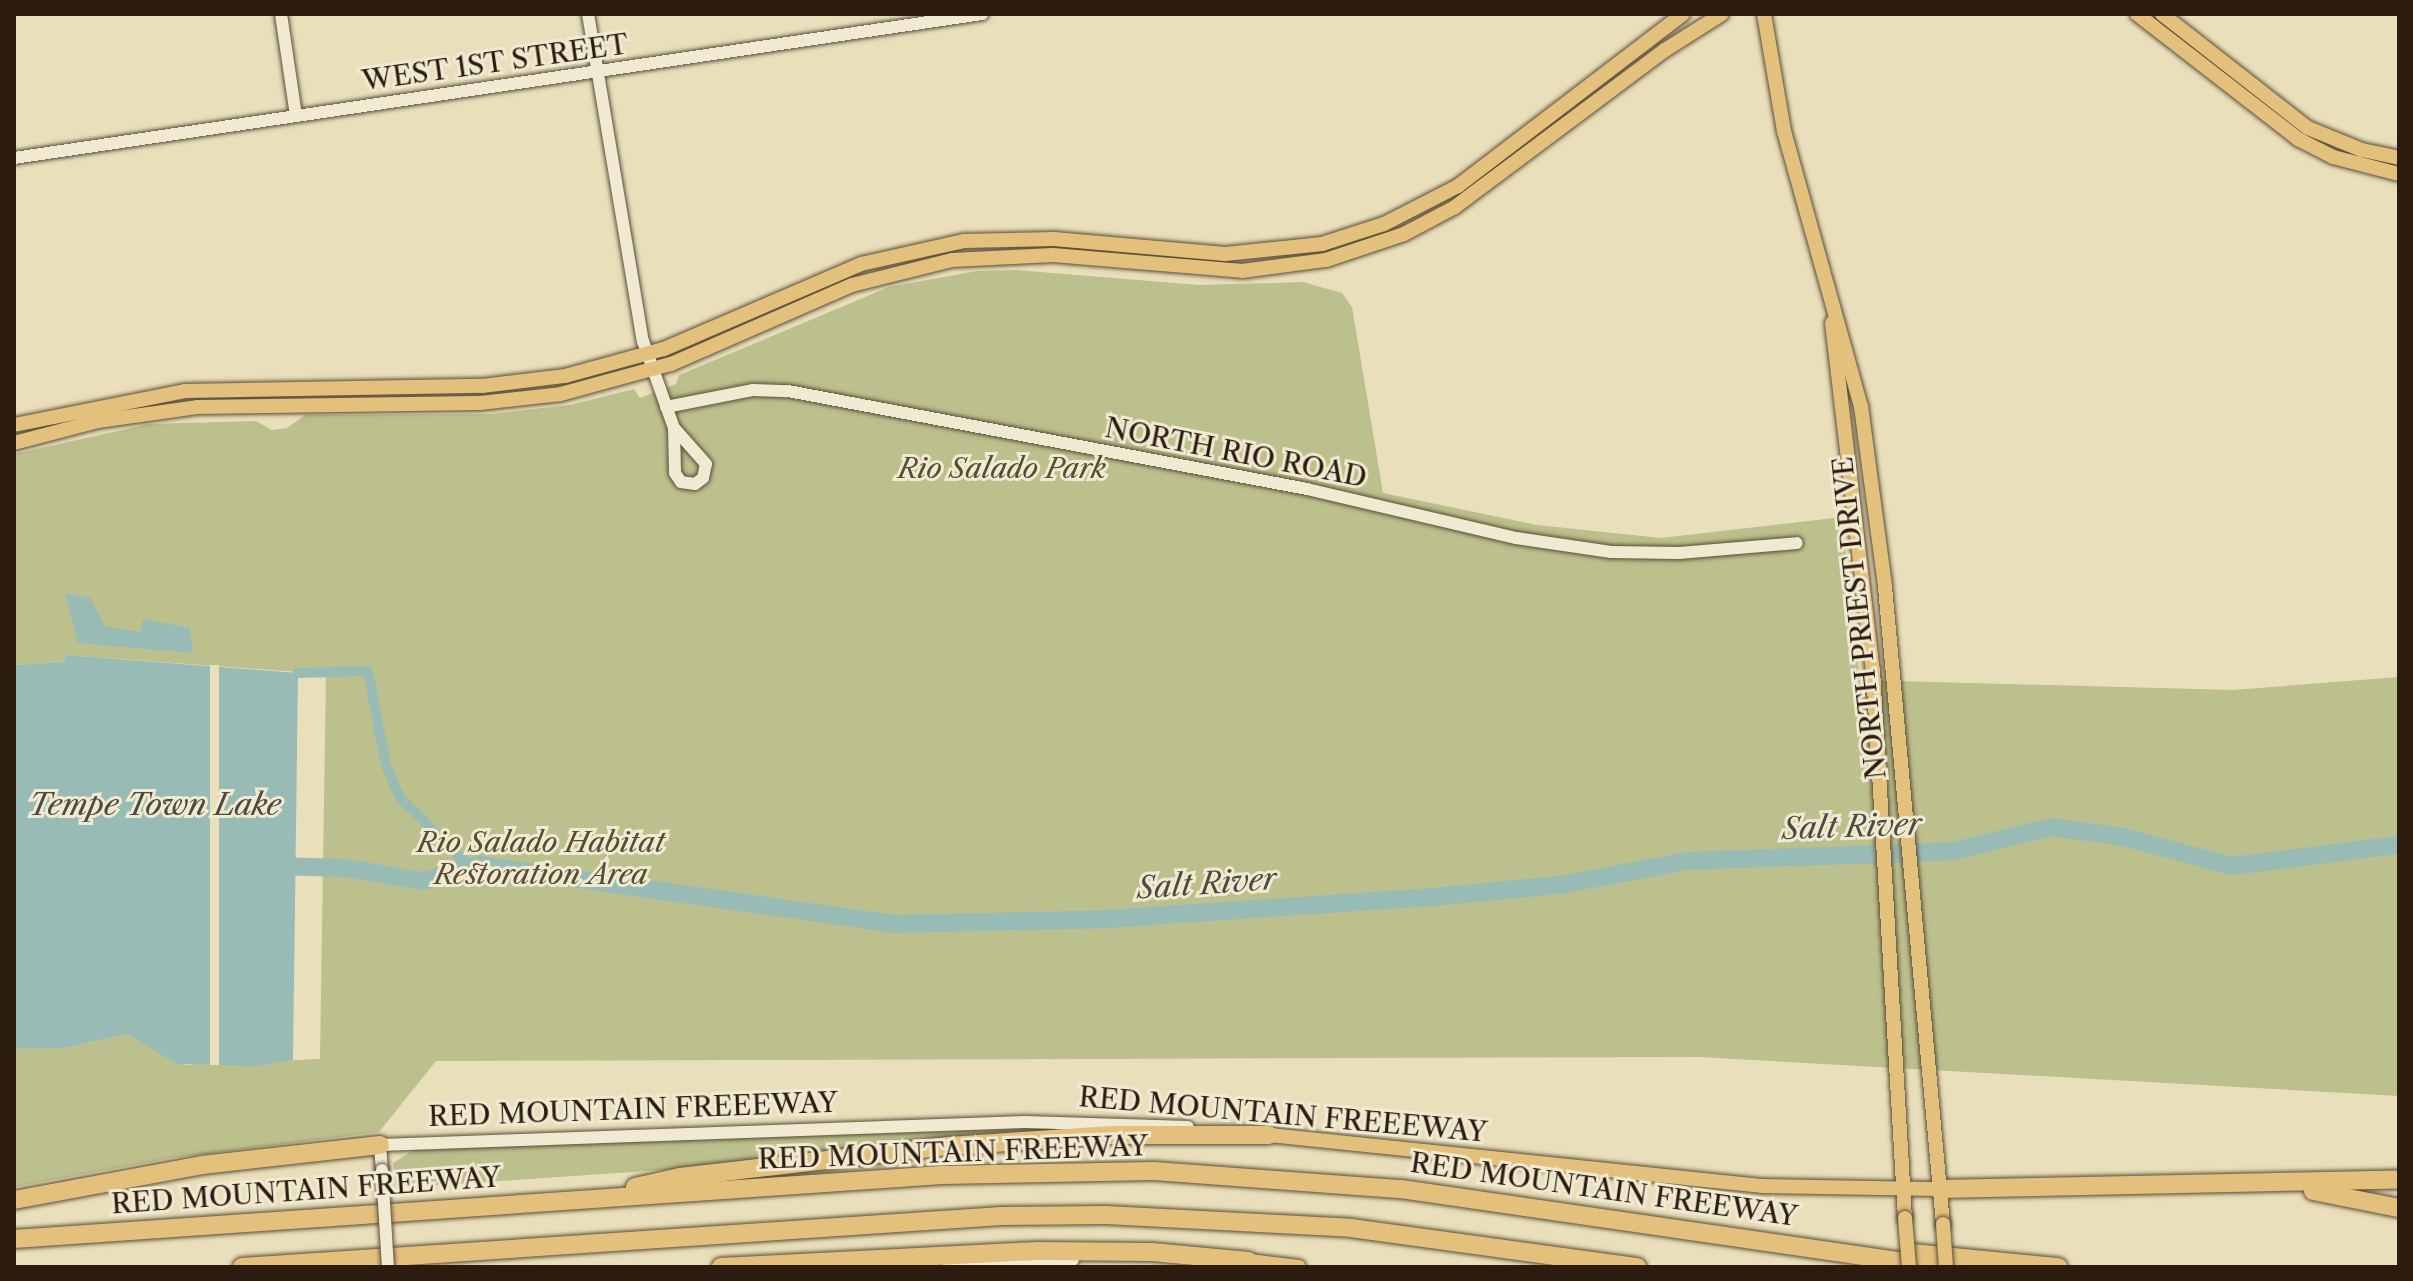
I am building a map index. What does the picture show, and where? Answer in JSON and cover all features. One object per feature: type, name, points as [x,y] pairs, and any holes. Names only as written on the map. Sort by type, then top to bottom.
[{"type":"highway","points":[[575,1200],[680,1177],[949,1146],[1111,1135],[1269,1135]]},
{"type":"highway","points":[[14,1200],[202,1165],[380,1145]]},
{"type":"highway","name":"RED MOUNTAIN FREEWAY","points":[[14,1239],[977,1173],[1189,1172],[1401,1189],[1849,1251],[1939,1267]]},
{"type":"highway","points":[[1940,1189],[2195,1186],[2399,1179]]},
{"type":"highway","points":[[2195,1186],[2327,1192],[2399,1208]]},
{"type":"highway","points":[[242,1267],[1001,1216],[1094,1215],[1328,1225],[1637,1267]]},
{"type":"highway","points":[[721,1267],[1052,1251],[1249,1261]]},
{"type":"highway","points":[[1849,1251],[1960,1254],[2058,1267]]},
{"type":"main road","points":[[14,425],[185,391],[500,385],[567,376],[647,355],[887,257],[964,241],[1054,239],[1244,254],[1302,249],[1367,231],[1465,181],[1683,14]]},
{"type":"main road","points":[[14,443],[98,421],[197,407],[507,401],[561,394],[652,371],[877,277],[952,260],[1053,255],[1242,271],[1301,265],[1377,244],[1455,207],[1644,65],[1722,14]]},
{"type":"main road","name":"NORTH PRIEST DRIVE","points":[[1764,14],[1784,131],[1831,302],[1857,377],[1893,672],[1946,1267]]},
{"type":"main road","points":[[2137,14],[2213,75],[2319,142],[2399,174]]},
{"type":"main road","points":[[2162,14],[2319,142],[2399,158]]},
{"type":"main road","points":[[2213,75],[2227,76],[2267,99]]},
{"type":"main road","points":[[1053,255],[1054,239]]},
{"type":"main road","name":"NORTH PRIEST DRIVE","points":[[1831,302],[1873,670],[1909,1267]]},
{"type":"main road","name":"RED MOUNTAIN FREEEWAY","points":[[1269,1135],[1761,1186],[1940,1189]]},
{"type":"main road","points":[[1249,1261],[1299,1267]]},
{"type":"street","points":[[281,14],[296,115]]},
{"type":"street","points":[[588,14],[647,355],[674,428],[678,478],[695,484],[706,469],[682,431],[674,428]]},
{"type":"street","name":"WEST 1ST STREET","points":[[14,158],[982,14]]},
{"type":"street","name":"NORTH RIO ROAD","points":[[666,407],[773,389],[1307,489],[1516,538],[1611,552],[1679,553],[1797,543]]},
{"type":"street","points":[[678,459],[694,453]]},
{"type":"street","name":"RED MOUNTAIN FREEEWAY","points":[[380,1145],[1049,1121],[1269,1135]]},
{"type":"street","points":[[380,1145],[388,1267]]},
{"type":"street","points":[[948,1267],[1078,1260],[1249,1261]]},
{"type":"green space","name":"Rio Salado Habitat Restoration Area","points":[[1015,270],[1199,285],[1303,282],[1342,293],[1352,307],[1383,493],[1537,525],[1661,538],[1842,517],[1860,680],[2233,690],[2399,677],[2399,1096],[1699,1057],[436,1061],[379,1132],[172,1158],[14,1187],[14,1049],[65,1048],[127,1034],[184,1065],[320,1059],[326,674],[65,655],[64,662],[14,665],[14,454],[149,424],[256,421],[272,430],[287,428],[305,415],[491,414],[570,405],[634,389],[640,398],[676,384],[679,375],[889,287],[977,271]]},
{"type":"green space","points":[[1085,1127],[793,1161],[396,1188],[393,1163],[415,1149]]},
{"type":"water","points":[[65,593],[90,598],[105,626],[140,632],[143,619],[190,628],[193,653],[78,643]]},
{"type":"water","name":"Tempe Town Lake","points":[[65,655],[298,673],[293,1060],[259,1066],[177,1064],[127,1034],[65,1048],[14,1049],[14,665],[64,662]]},
{"type":"pier","points":[[210,665],[219,665],[219,1065],[210,1065]]},
{"type":"waterway","points":[[298,673],[368,671],[386,765],[400,798],[469,865]]},
{"type":"waterway","name":"Salt River","points":[[273,866],[345,868],[423,881],[479,865],[895,924],[1108,919],[1443,896],[1560,885],[1687,861],[1954,851],[2052,827],[2123,837],[2232,866],[2399,845]]},
{"type":"park label","name":"Rio Salado Park","points":[[1002,468]]}]
